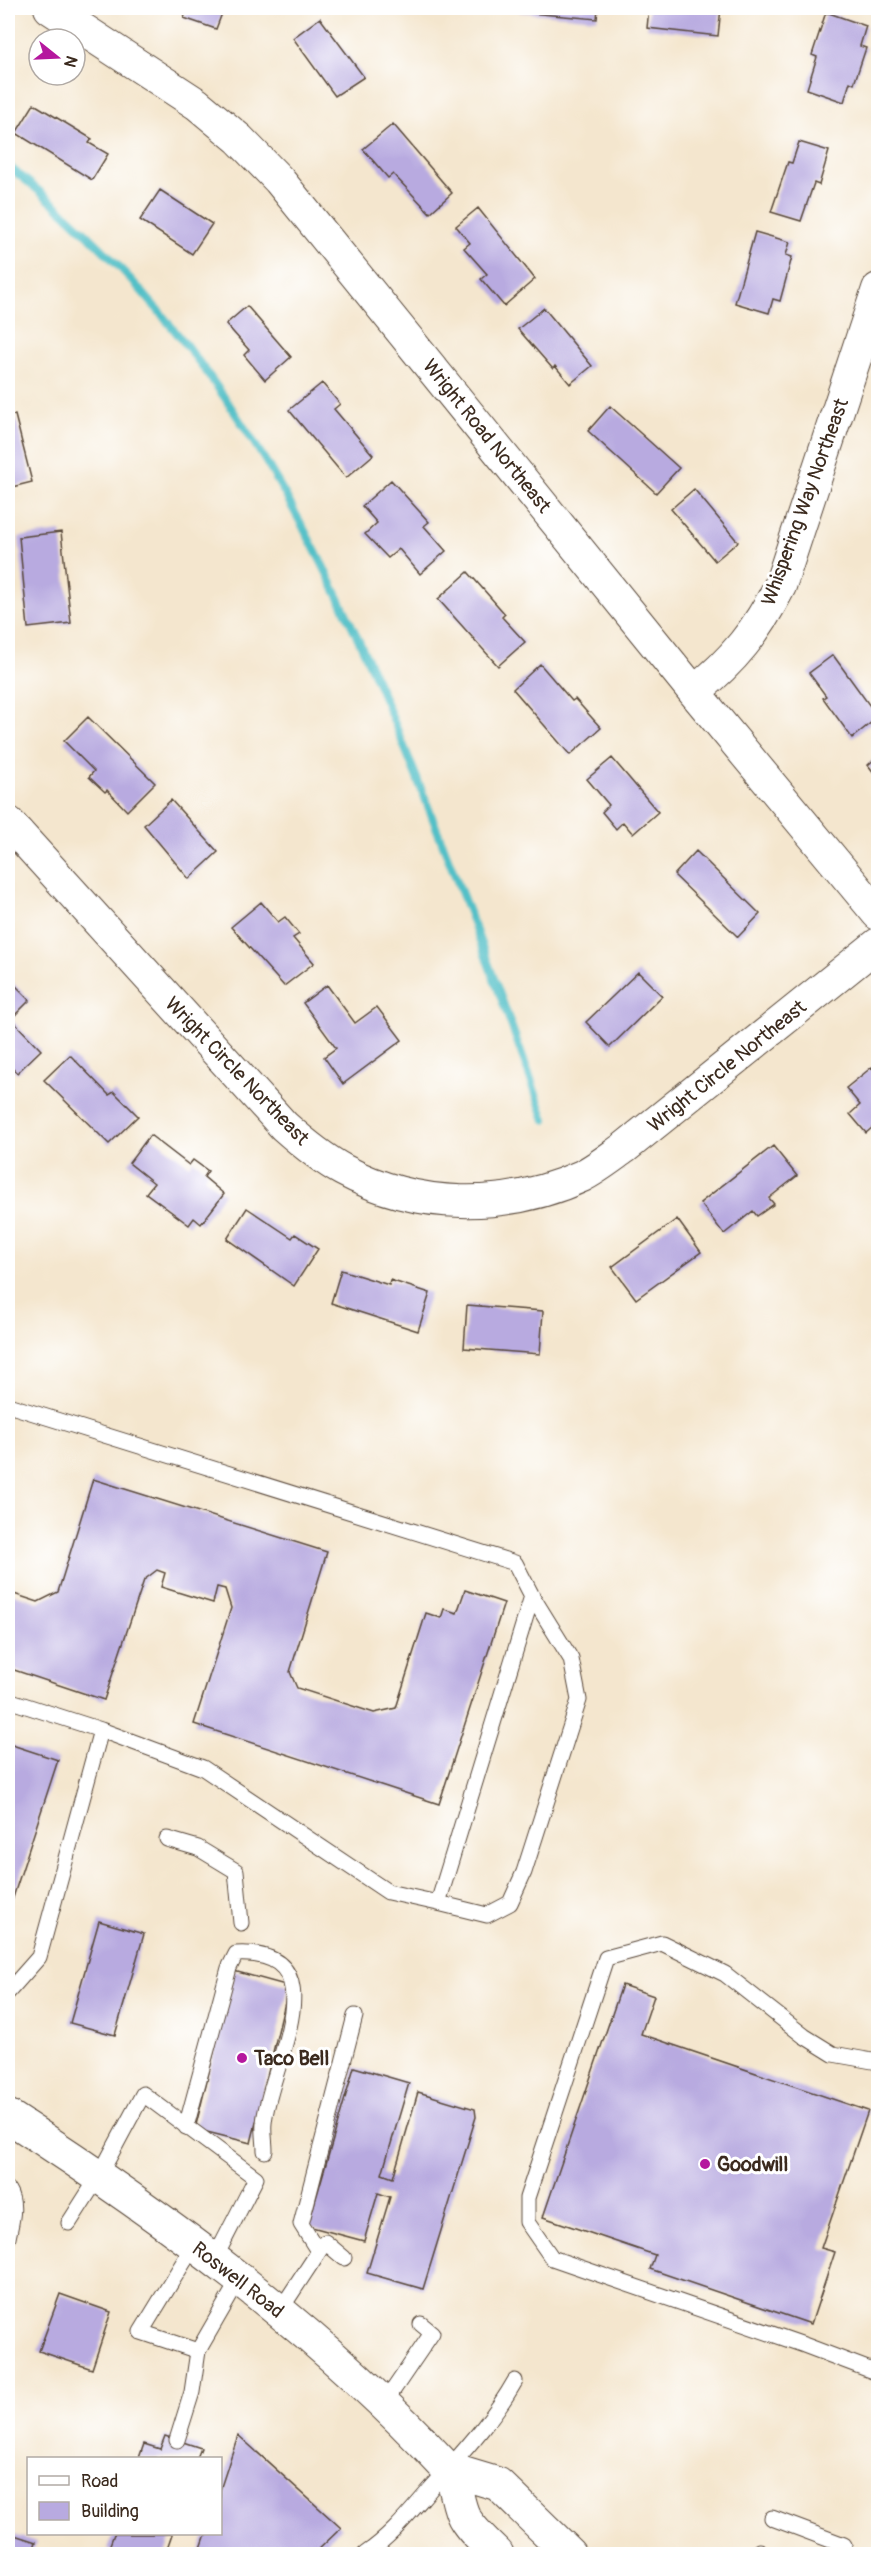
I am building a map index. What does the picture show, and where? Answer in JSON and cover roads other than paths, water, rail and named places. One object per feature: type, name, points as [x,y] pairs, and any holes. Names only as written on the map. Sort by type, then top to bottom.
[{"type":"main road","name":"Roswell Road","points":[[8,2116],[99,2176],[204,2252],[279,2312],[383,2405],[448,2469],[464,2518],[496,2554]]},
{"type":"main road","name":"Roswell Road","points":[[448,2469],[498,2484],[570,2554]]},
{"type":"street","name":"Wright Road Northeast","points":[[50,8],[84,17],[239,139],[279,180],[694,692],[879,914]]},
{"type":"street","name":"Whispering Way Northeast","points":[[694,692],[723,668],[746,643],[765,616],[780,586],[879,289]]},
{"type":"street","name":"Wright Circle Northeast","points":[[8,822],[284,1126],[342,1170],[375,1185],[410,1196],[455,1202],[501,1200],[545,1191],[584,1175],[624,1148],[879,944]]},
{"type":"lane","points":[[8,1405],[515,1563],[532,1596],[571,1659],[579,1700],[525,1872],[510,1903],[488,1915],[388,1892],[203,1768],[101,1730],[8,1700]]},
{"type":"lane","points":[[438,1903],[532,1596]]},
{"type":"lane","points":[[8,1992],[39,1957],[101,1730]]},
{"type":"lane","points":[[167,1839],[198,1848],[236,1871],[241,1923]]},
{"type":"lane","points":[[879,2062],[833,2054],[804,2036],[725,1974],[662,1943],[606,1958],[526,2198],[526,2222],[552,2258],[879,2373]]},
{"type":"lane","points":[[186,2127],[229,1968],[236,1954],[253,1953],[271,1958],[288,1971],[295,1993],[264,2122],[265,2151]]},
{"type":"lane","points":[[318,2251],[301,2224],[355,2016]]},
{"type":"lane","points":[[69,2223],[99,2176],[143,2094],[256,2178],[204,2252],[141,2332],[198,2351]]},
{"type":"lane","points":[[8,2190],[14,2209],[8,2238]]},
{"type":"lane","points":[[279,2312],[325,2242],[344,2258]]},
{"type":"lane","points":[[177,2440],[192,2392],[198,2351],[239,2280]]},
{"type":"lane","points":[[383,2405],[432,2333],[421,2324]]},
{"type":"lane","points":[[365,2554],[385,2541],[448,2469],[495,2414],[515,2381]]},
{"type":"lane","points":[[772,2518],[844,2545]]},
{"type":"waterway","points":[[8,166],[86,233],[154,305],[215,383],[268,465],[316,552],[359,641],[399,733],[478,936],[545,1120]]},
{"type":"place","name":"Taco Bell","points":[[242,2058]]},
{"type":"place","name":"Goodwill","points":[[705,2164]]}]
